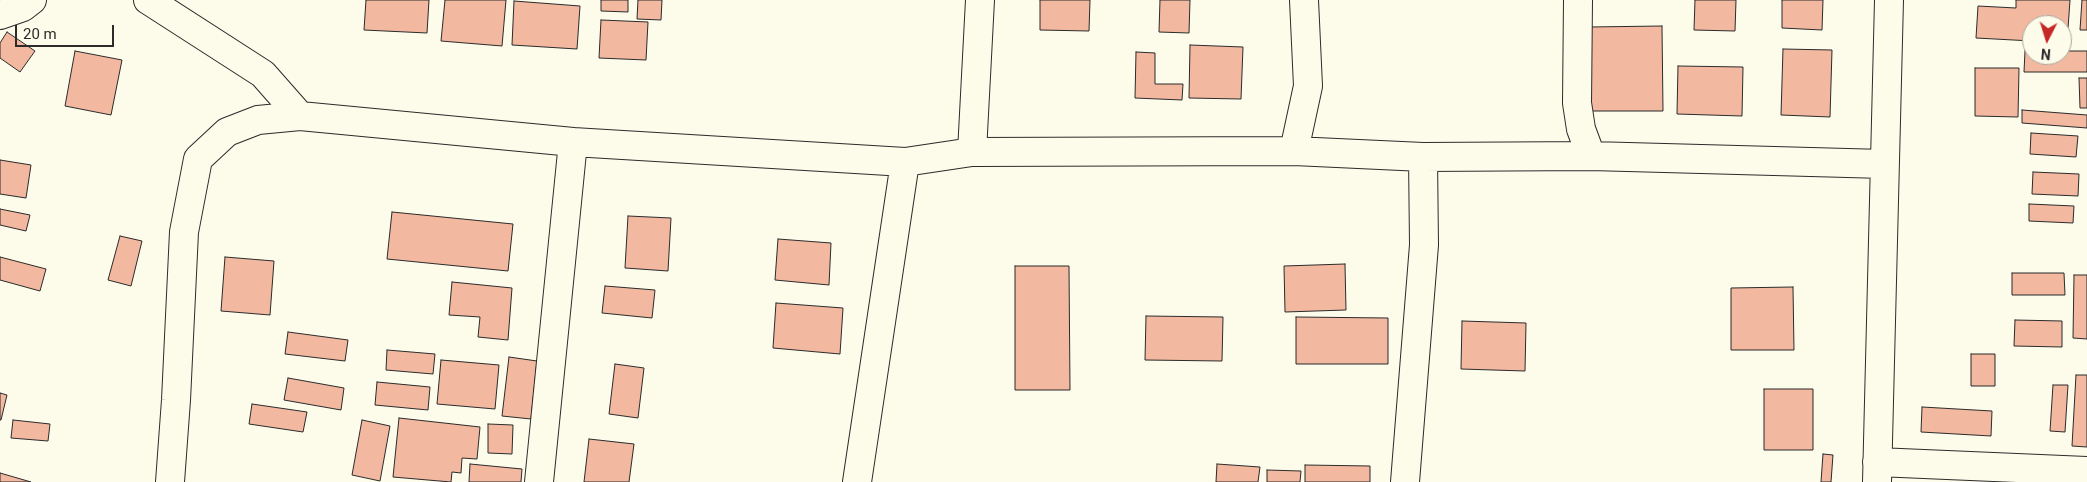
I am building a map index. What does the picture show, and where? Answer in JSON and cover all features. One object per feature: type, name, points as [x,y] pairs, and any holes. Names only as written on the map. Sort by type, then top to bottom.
[{"type":"street","points":[[0,15],[23,7],[32,0]]},
{"type":"street","points":[[148,0],[263,74],[300,116]]},
{"type":"street","points":[[972,152],[980,0]]},
{"type":"street","points":[[1294,151],[1308,86],[1304,0]]},
{"type":"street","points":[[1578,0],[1577,103],[1581,129],[1591,156]]},
{"type":"street","points":[[1890,0],[1877,472],[2087,471]]},
{"type":"street","points":[[170,482],[184,232],[198,158],[227,132],[258,120],[300,116],[573,142],[905,162],[972,152],[1294,151],[1423,157],[1591,156],[1884,164]]},
{"type":"street","points":[[539,482],[573,142]]},
{"type":"street","points":[[1405,482],[1424,244],[1423,157]]},
{"type":"street","points":[[857,482],[905,162]]},
{"type":"building","points":[[366,0],[429,0],[427,33],[364,30]]},
{"type":"building","points":[[445,0],[506,0],[502,46],[441,41]]},
{"type":"building","points":[[601,0],[628,0],[628,12],[601,11]]},
{"type":"building","points":[[638,0],[662,0],[661,20],[637,19]]},
{"type":"building","points":[[1040,0],[1090,0],[1089,31],[1040,30]]},
{"type":"building","points":[[1160,0],[1190,0],[1189,33],[1159,32]]},
{"type":"building","points":[[1695,0],[1736,0],[1735,31],[1694,30]]},
{"type":"building","points":[[1782,0],[1823,0],[1822,30],[1782,28]]},
{"type":"building","points":[[2016,0],[2070,0],[2069,15],[2022,15],[2022,40],[1976,38],[1978,6],[2016,8]]},
{"type":"building","points":[[2082,0],[2087,0],[2087,30],[2080,30]]},
{"type":"building","points":[[514,1],[580,6],[577,49],[512,45]]},
{"type":"building","points":[[601,20],[648,22],[646,60],[599,58]]},
{"type":"building","points":[[1662,26],[1663,111],[1591,111],[1589,27]]},
{"type":"building","points":[[7,32],[35,51],[20,72],[0,58],[0,43]]},
{"type":"building","points":[[1190,45],[1243,47],[1241,99],[1189,98]]},
{"type":"building","points":[[1783,49],[1832,50],[1830,117],[1781,115]]},
{"type":"building","points":[[75,51],[122,60],[111,115],[65,106]]},
{"type":"building","points":[[2072,51],[2087,51],[2087,72],[2024,72],[2024,65],[2072,65]]},
{"type":"building","points":[[1136,52],[1155,53],[1155,84],[1183,84],[1182,100],[1135,98]]},
{"type":"building","points":[[1678,66],[1743,67],[1742,116],[1677,114]]},
{"type":"building","points":[[1975,68],[2019,68],[2018,117],[1975,116]]},
{"type":"building","points":[[2079,78],[2087,78],[2087,108],[2080,108]]},
{"type":"building","points":[[2022,110],[2087,115],[2087,128],[2022,123]]},
{"type":"building","points":[[2031,133],[2078,136],[2076,157],[2030,154]]},
{"type":"building","points":[[0,160],[31,165],[26,198],[0,194]]},
{"type":"building","points":[[2033,172],[2079,174],[2078,196],[2032,194]]},
{"type":"building","points":[[2029,204],[2074,206],[2073,223],[2029,221]]},
{"type":"building","points":[[0,209],[30,215],[26,231],[0,225]]},
{"type":"building","points":[[392,212],[513,224],[508,271],[387,259]]},
{"type":"building","points":[[628,216],[671,218],[668,271],[625,268]]},
{"type":"building","points":[[120,236],[142,241],[131,286],[108,280]]},
{"type":"building","points":[[778,239],[831,243],[829,285],[775,280]]},
{"type":"building","points":[[0,257],[46,269],[40,291],[0,280]]},
{"type":"building","points":[[225,257],[274,261],[270,315],[221,311]]},
{"type":"building","points":[[1345,264],[1346,310],[1285,312],[1284,266]]},
{"type":"building","points":[[1015,266],[1069,266],[1070,390],[1015,390]]},
{"type":"building","points":[[2012,273],[2064,273],[2065,295],[2012,295]]},
{"type":"building","points":[[2074,275],[2087,275],[2087,339],[2073,338]]},
{"type":"building","points":[[452,282],[512,288],[508,340],[478,337],[480,317],[449,315]]},
{"type":"building","points":[[605,286],[655,290],[652,318],[602,313]]},
{"type":"building","points":[[1793,287],[1794,350],[1731,350],[1731,288]]},
{"type":"building","points":[[776,303],[843,308],[840,354],[773,348]]},
{"type":"building","points":[[1146,316],[1223,317],[1222,361],[1145,360]]},
{"type":"building","points":[[1296,317],[1388,318],[1388,364],[1296,364]]},
{"type":"building","points":[[2015,320],[2062,321],[2062,347],[2014,346]]},
{"type":"building","points":[[1462,321],[1526,323],[1525,371],[1461,369]]},
{"type":"building","points":[[288,332],[348,340],[345,361],[285,354]]},
{"type":"building","points":[[387,350],[435,354],[433,374],[386,370]]},
{"type":"building","points":[[1971,354],[1995,354],[1995,386],[1971,386]]},
{"type":"building","points":[[509,357],[537,361],[531,419],[502,416]]},
{"type":"building","points":[[441,360],[499,365],[495,409],[437,404]]},
{"type":"building","points":[[615,364],[644,368],[638,418],[609,414]]},
{"type":"building","points":[[2076,375],[2087,375],[2087,447],[2072,446]]},
{"type":"building","points":[[288,378],[344,388],[341,410],[284,400]]},
{"type":"building","points":[[377,382],[430,387],[428,410],[375,405]]},
{"type":"building","points":[[2053,385],[2068,385],[2065,432],[2050,431]]},
{"type":"building","points":[[1764,389],[1813,389],[1813,450],[1764,450]]},
{"type":"building","points":[[0,393],[7,395],[1,420],[0,420]]},
{"type":"building","points":[[252,404],[307,412],[303,432],[249,424]]},
{"type":"building","points":[[1922,407],[1992,411],[1991,436],[1921,432]]},
{"type":"building","points":[[399,418],[480,427],[477,459],[462,458],[461,473],[452,472],[451,482],[393,477]]},
{"type":"building","points":[[13,420],[50,424],[48,441],[11,438]]},
{"type":"building","points":[[362,420],[390,426],[380,481],[352,475]]},
{"type":"building","points":[[488,424],[513,425],[512,454],[488,453]]},
{"type":"building","points":[[589,439],[634,444],[629,482],[584,482]]},
{"type":"building","points":[[1823,454],[1833,455],[1831,482],[1821,482]]},
{"type":"building","points":[[470,464],[522,469],[521,482],[469,482]]},
{"type":"building","points":[[1217,464],[1260,467],[1258,482],[1216,482]]},
{"type":"building","points":[[1305,465],[1370,466],[1370,482],[1305,482]]},
{"type":"building","points":[[1267,470],[1301,471],[1300,482],[1267,482]]},
{"type":"building","points":[[0,473],[31,482],[0,482]]}]
